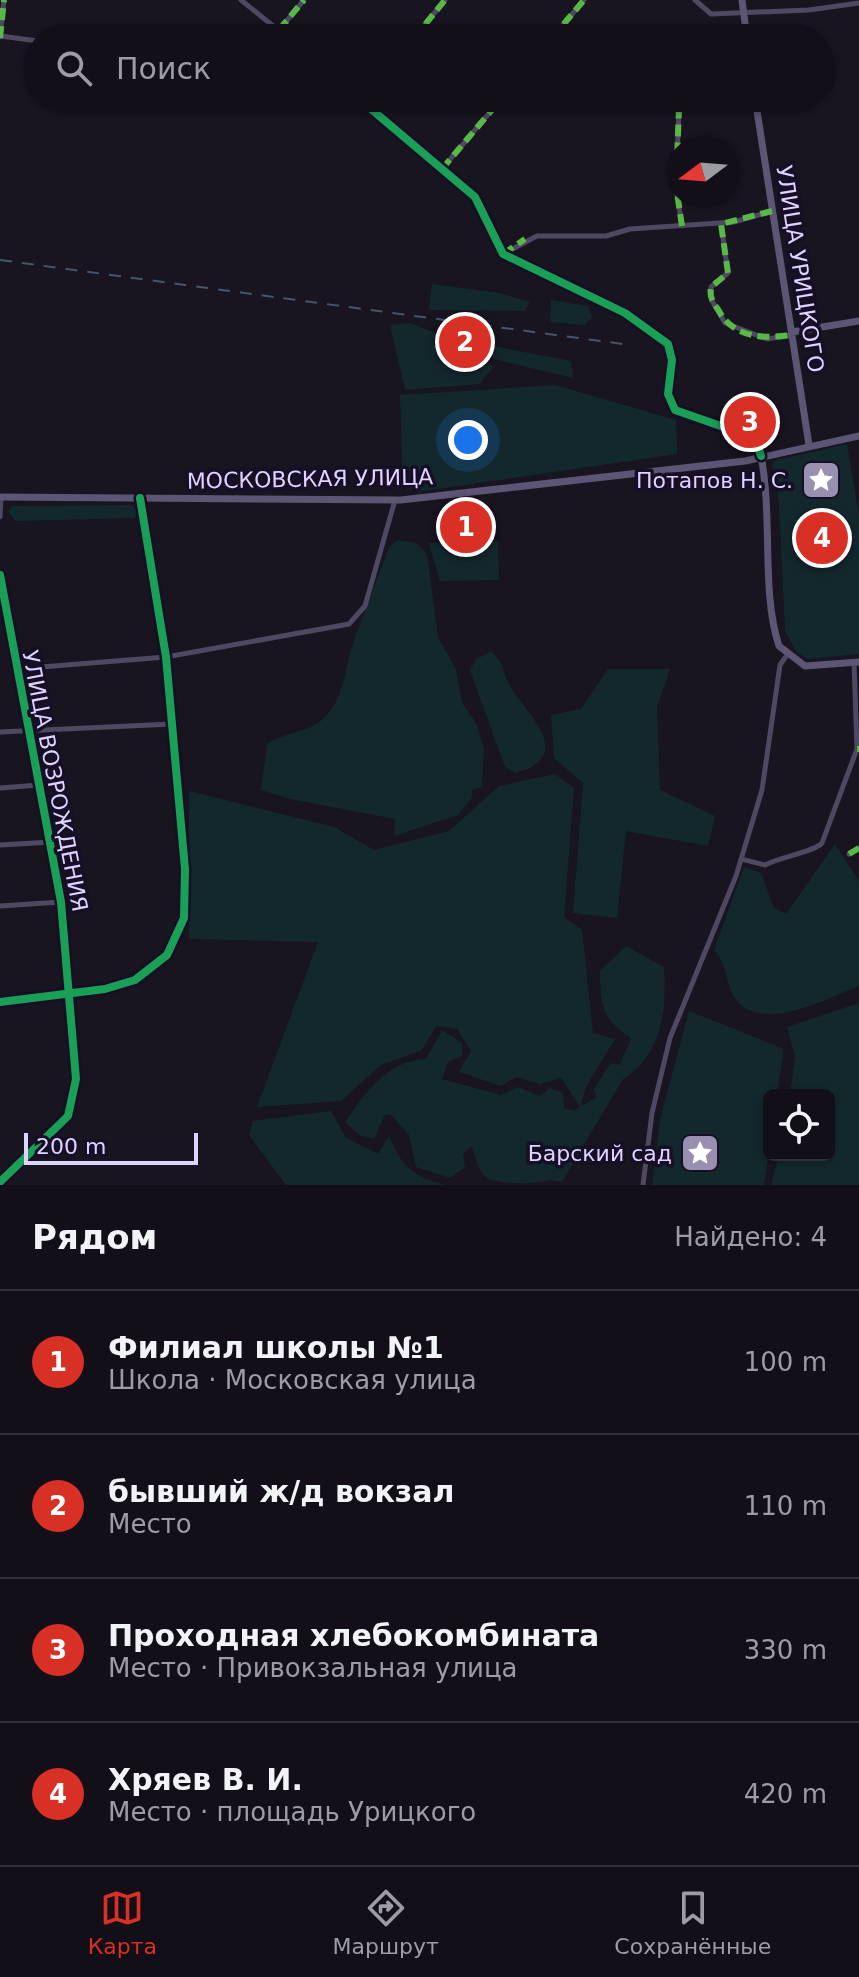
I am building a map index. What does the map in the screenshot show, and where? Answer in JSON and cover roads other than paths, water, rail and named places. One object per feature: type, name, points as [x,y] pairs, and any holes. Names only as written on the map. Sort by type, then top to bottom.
[{"type":"main road","points":[[742,0],[745,24]]},
{"type":"main road","name":"УЛИЦА УРИЦКОГО","points":[[757,112],[809,445]]},
{"type":"main road","points":[[792,334],[859,321]]},
{"type":"main road","name":"МОСКОВСКАЯ УЛИЦА","points":[[1,497],[395,500],[745,461],[859,436]]},
{"type":"main road","points":[[761,456],[769,507],[772,612],[779,646],[805,666],[857,662]]},
{"type":"street","points":[[4,0],[0,37],[24,40]]},
{"type":"street","points":[[241,0],[271,24]]},
{"type":"street","points":[[284,24],[304,0]]},
{"type":"street","points":[[425,24],[445,0]]},
{"type":"street","points":[[564,24],[584,0]]},
{"type":"street","points":[[695,0],[711,14],[744,14],[859,3]]},
{"type":"street","points":[[375,112],[479,203],[503,254],[625,313],[658,336],[670,349],[668,394],[675,410],[755,438],[761,456]]},
{"type":"street","points":[[442,169],[490,112]]},
{"type":"street","points":[[679,112],[676,186],[682,226]]},
{"type":"street","points":[[503,254],[525,239],[537,236],[606,236],[630,229],[721,224],[772,211]]},
{"type":"street","points":[[721,224],[728,273],[711,287],[710,294],[725,323],[767,339],[792,334]]},
{"type":"street","points":[[0,517],[1,497]]},
{"type":"street","points":[[0,1002],[70,994],[135,980],[167,955],[180,932],[185,904],[185,869],[166,657],[140,498]]},
{"type":"street","points":[[16,669],[166,657],[349,624],[357,619],[365,606],[395,500]]},
{"type":"street","name":"УЛИЦА ВОЗРОЖДЕНИЯ","points":[[0,575],[27,730],[52,842],[61,902],[76,1079],[72,1108],[58,1126],[0,1182]]},
{"type":"street","points":[[0,642],[10,641]]},
{"type":"street","points":[[643,1185],[652,1113],[670,1038],[741,859],[762,790],[780,665],[787,655]]},
{"type":"street","points":[[741,859],[765,865],[794,853],[814,851],[822,843],[858,749],[857,662]]},
{"type":"street","points":[[0,732],[172,724]]},
{"type":"street","points":[[0,788],[39,785]]},
{"type":"street","points":[[0,845],[52,842]]},
{"type":"street","points":[[849,854],[859,848]]},
{"type":"street","points":[[0,906],[61,902]]},
{"type":"railway","points":[[0,260],[630,345]]},
{"type":"place","name":"бывший ж/д вокзал","points":[[465,342]]},
{"type":"place","name":"Проходная хлебокомбината","points":[[750,422]]},
{"type":"place","name":"Потапов Н. С.","points":[[821,480]]},
{"type":"place","name":"Филиал школы №1","points":[[466,527]]},
{"type":"place","name":"Хряев В. И.","points":[[822,538]]},
{"type":"place","name":"Барский сад","points":[[700,1153]]}]
